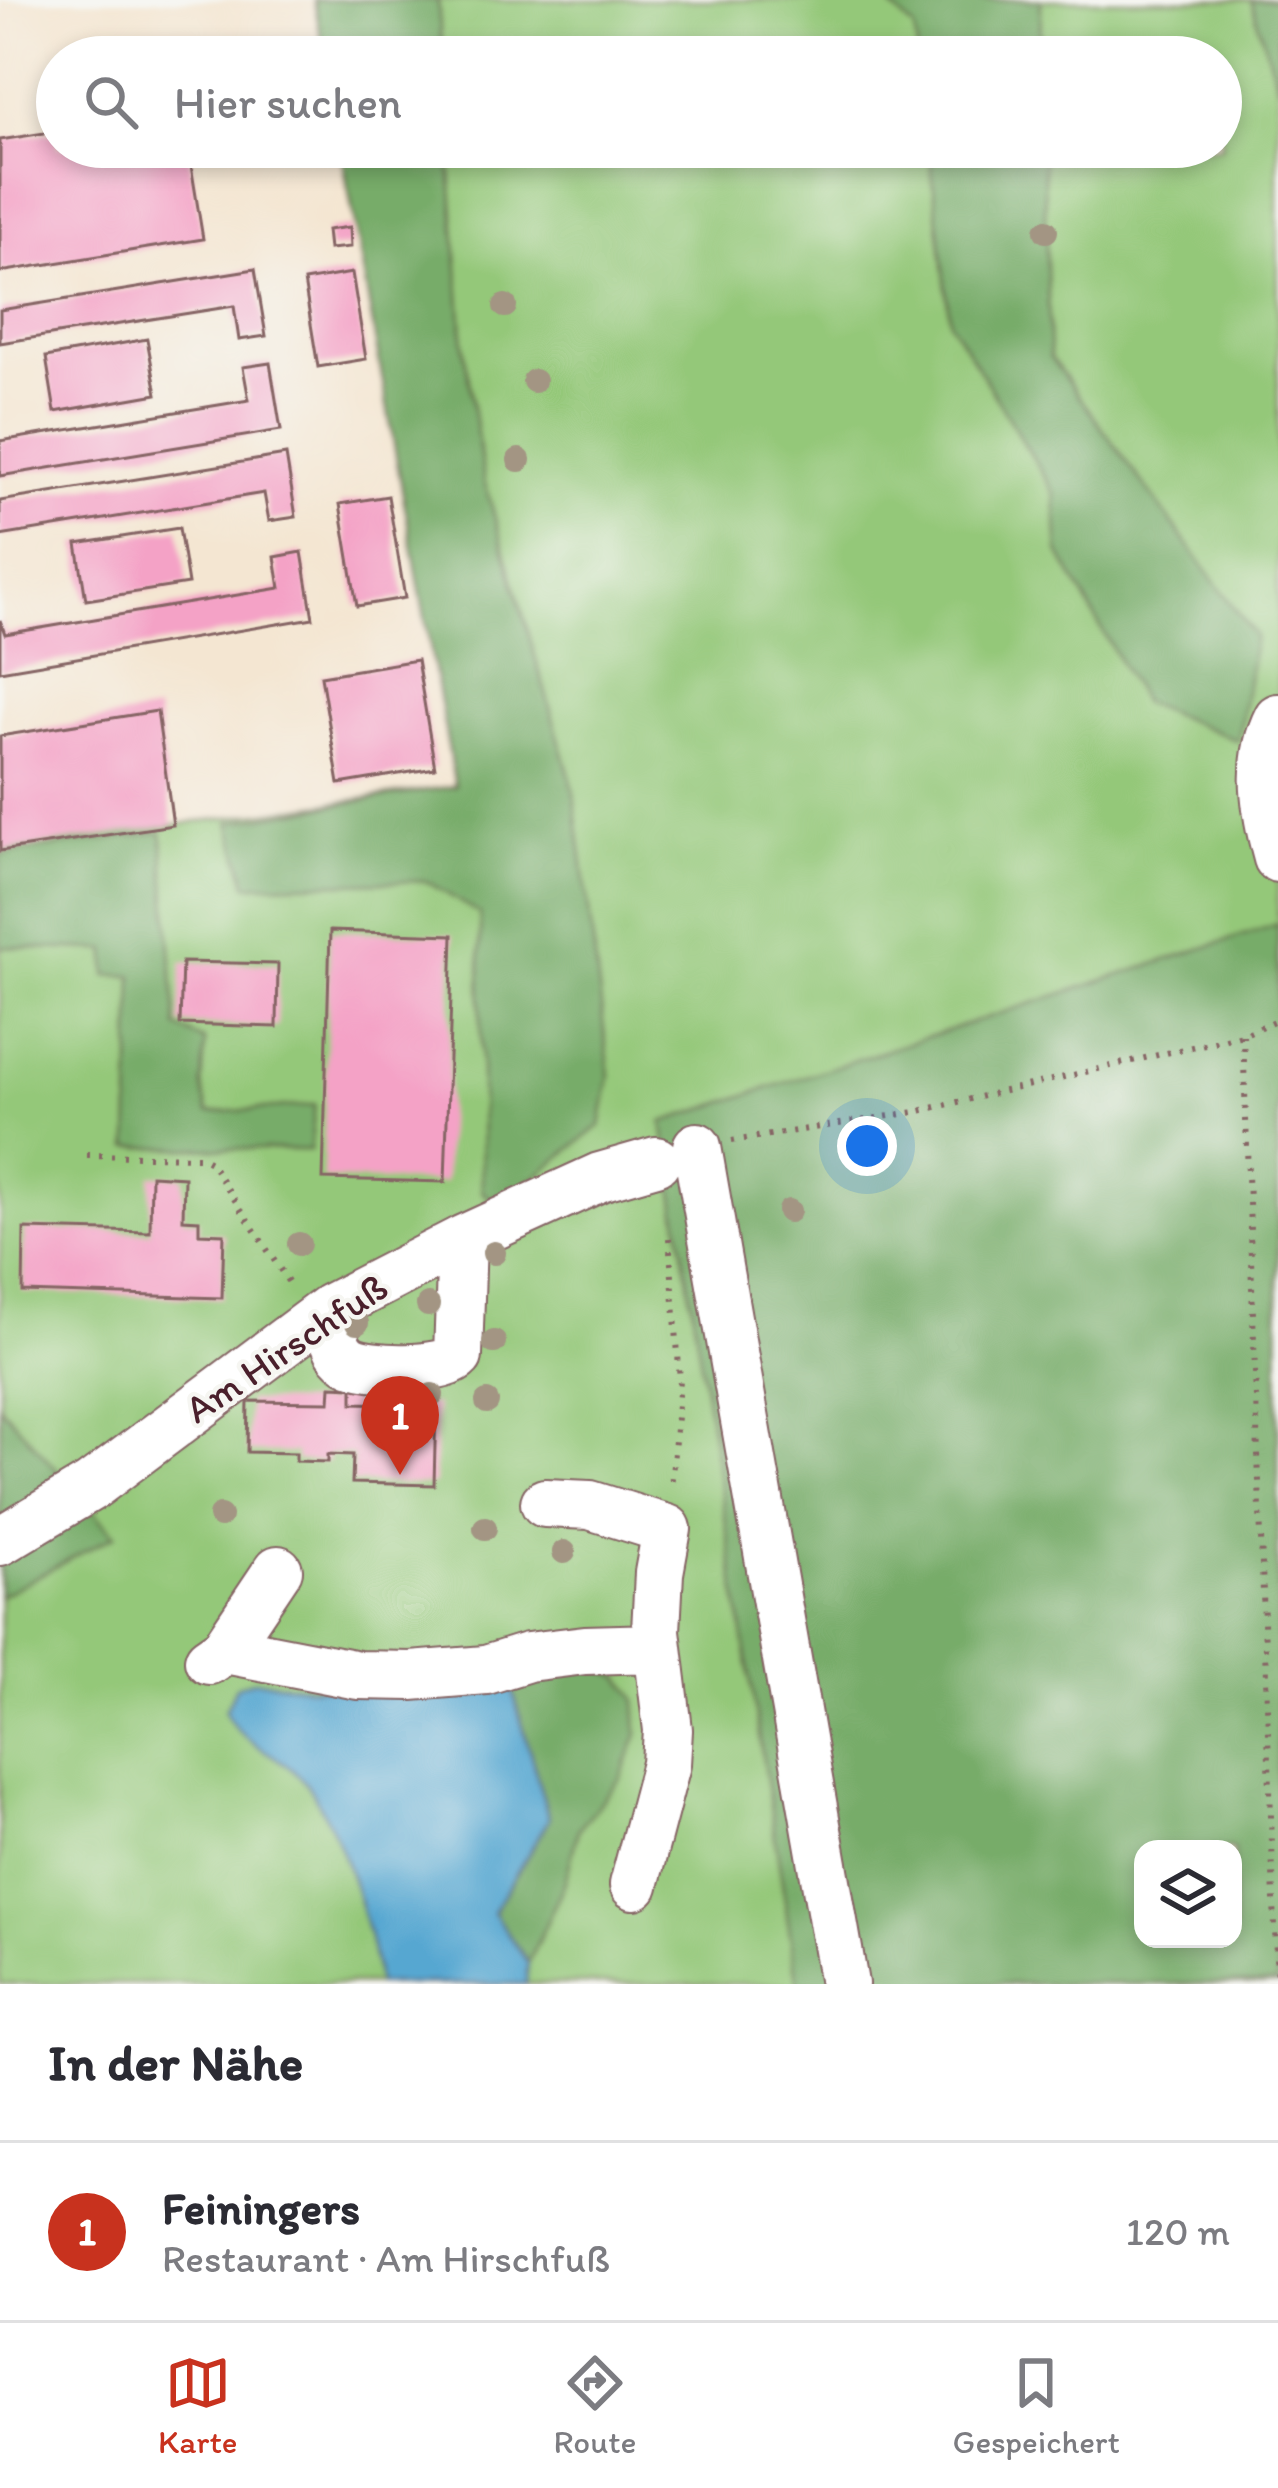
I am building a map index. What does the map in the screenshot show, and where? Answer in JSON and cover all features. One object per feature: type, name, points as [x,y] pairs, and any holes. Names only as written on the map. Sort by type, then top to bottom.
[{"type":"street","points":[[1278,718],[1264,764],[1267,809],[1278,858]]},
{"type":"street","points":[[677,1154],[844,1984]]},
{"type":"street","name":"Am Hirschfuß","points":[[0,1541],[92,1486],[322,1314],[462,1240],[600,1177],[677,1154]]},
{"type":"street","points":[[322,1314],[337,1348],[351,1362],[431,1369],[450,1365],[458,1357],[462,1240]]},
{"type":"street","points":[[380,1365],[385,1280]]},
{"type":"street","points":[[545,1503],[590,1505],[668,1529],[659,1574],[656,1648],[668,1730],[666,1764],[634,1886]]},
{"type":"street","points":[[278,1570],[217,1654],[358,1676],[411,1676],[486,1670],[528,1657],[585,1650],[656,1648]]},
{"type":"path","points":[[677,1154],[915,1112],[1243,1035],[1278,1019]]},
{"type":"path","points":[[1243,1035],[1277,1984]]},
{"type":"path","points":[[87,1155],[201,1157],[210,1162],[322,1314]]},
{"type":"path","points":[[668,1226],[680,1381],[668,1529]]},
{"type":"green space","points":[[314,0],[1278,0],[1278,1984],[0,1984],[0,849],[455,786],[345,168],[1242,168],[1242,36],[321,36]]},
{"type":"green space","points":[[314,0],[438,0],[441,36],[321,36]]},
{"type":"green space","points":[[884,0],[1041,0],[1040,36],[916,36],[915,29]]},
{"type":"green space","points":[[1251,0],[1278,0],[1278,88]]},
{"type":"green space","points":[[345,168],[451,168],[464,348],[484,480],[573,787],[610,1076],[601,1125],[499,1206],[482,1191],[480,914],[426,881],[247,885],[230,822],[455,786]]},
{"type":"green space","points":[[932,168],[1044,168],[1050,357],[1255,636],[1238,741],[1142,702],[1059,552],[1055,494],[950,322]]},
{"type":"green space","points":[[162,832],[177,1027],[205,1041],[202,1085],[208,1113],[315,1105],[310,1150],[129,1147],[133,976],[107,975],[107,950],[0,947],[0,854]]},
{"type":"green space","points":[[1278,924],[1278,1984],[798,1984],[663,1122]]},
{"type":"green space","points":[[0,1406],[115,1535],[0,1596]]},
{"type":"green space","points":[[598,1668],[621,1677],[636,1699],[638,1734],[621,1778],[578,1830],[565,1882],[528,1963],[493,1913],[549,1819],[508,1674]]},
{"type":"water","points":[[508,1674],[549,1819],[493,1912],[528,1963],[526,1984],[377,1984],[360,1905],[314,1795],[290,1768],[241,1733],[225,1711],[236,1687],[254,1680],[475,1697]]},
{"type":"building","points":[[36,134],[36,168],[191,168],[203,239],[0,272],[0,140]]},
{"type":"building","points":[[350,227],[351,247],[329,249],[327,230]]},
{"type":"building","points":[[255,269],[266,336],[239,340],[234,306],[0,343],[0,310]]},
{"type":"building","points":[[352,273],[366,359],[318,367],[304,281]]},
{"type":"building","points":[[147,339],[157,394],[55,412],[46,357]]},
{"type":"building","points":[[270,363],[281,430],[0,476],[0,441],[249,400],[243,367]]},
{"type":"building","points":[[286,455],[296,517],[269,521],[264,493],[0,536],[0,501]]},
{"type":"building","points":[[388,496],[405,598],[357,606],[340,504]]},
{"type":"building","points":[[179,528],[188,584],[86,600],[77,544]]},
{"type":"building","points":[[302,552],[313,618],[0,671],[0,620],[5,634],[280,588],[275,557]]},
{"type":"building","points":[[417,660],[435,768],[339,784],[321,676]]},
{"type":"building","points":[[157,711],[173,825],[0,851],[0,736]]},
{"type":"building","points":[[330,931],[453,935],[445,1182],[323,1179]]},
{"type":"building","points":[[182,962],[278,964],[277,1027],[180,1024]]},
{"type":"building","points":[[151,1175],[184,1177],[183,1219],[199,1220],[199,1233],[224,1234],[222,1298],[23,1292],[24,1229],[150,1232]]},
{"type":"building","points":[[331,1386],[353,1387],[353,1403],[436,1405],[434,1485],[352,1483],[353,1455],[328,1454],[328,1462],[296,1461],[296,1453],[247,1452],[248,1401],[330,1402]]},
{"type":"place","name":"Feiningers","points":[[400,1475]]}]
